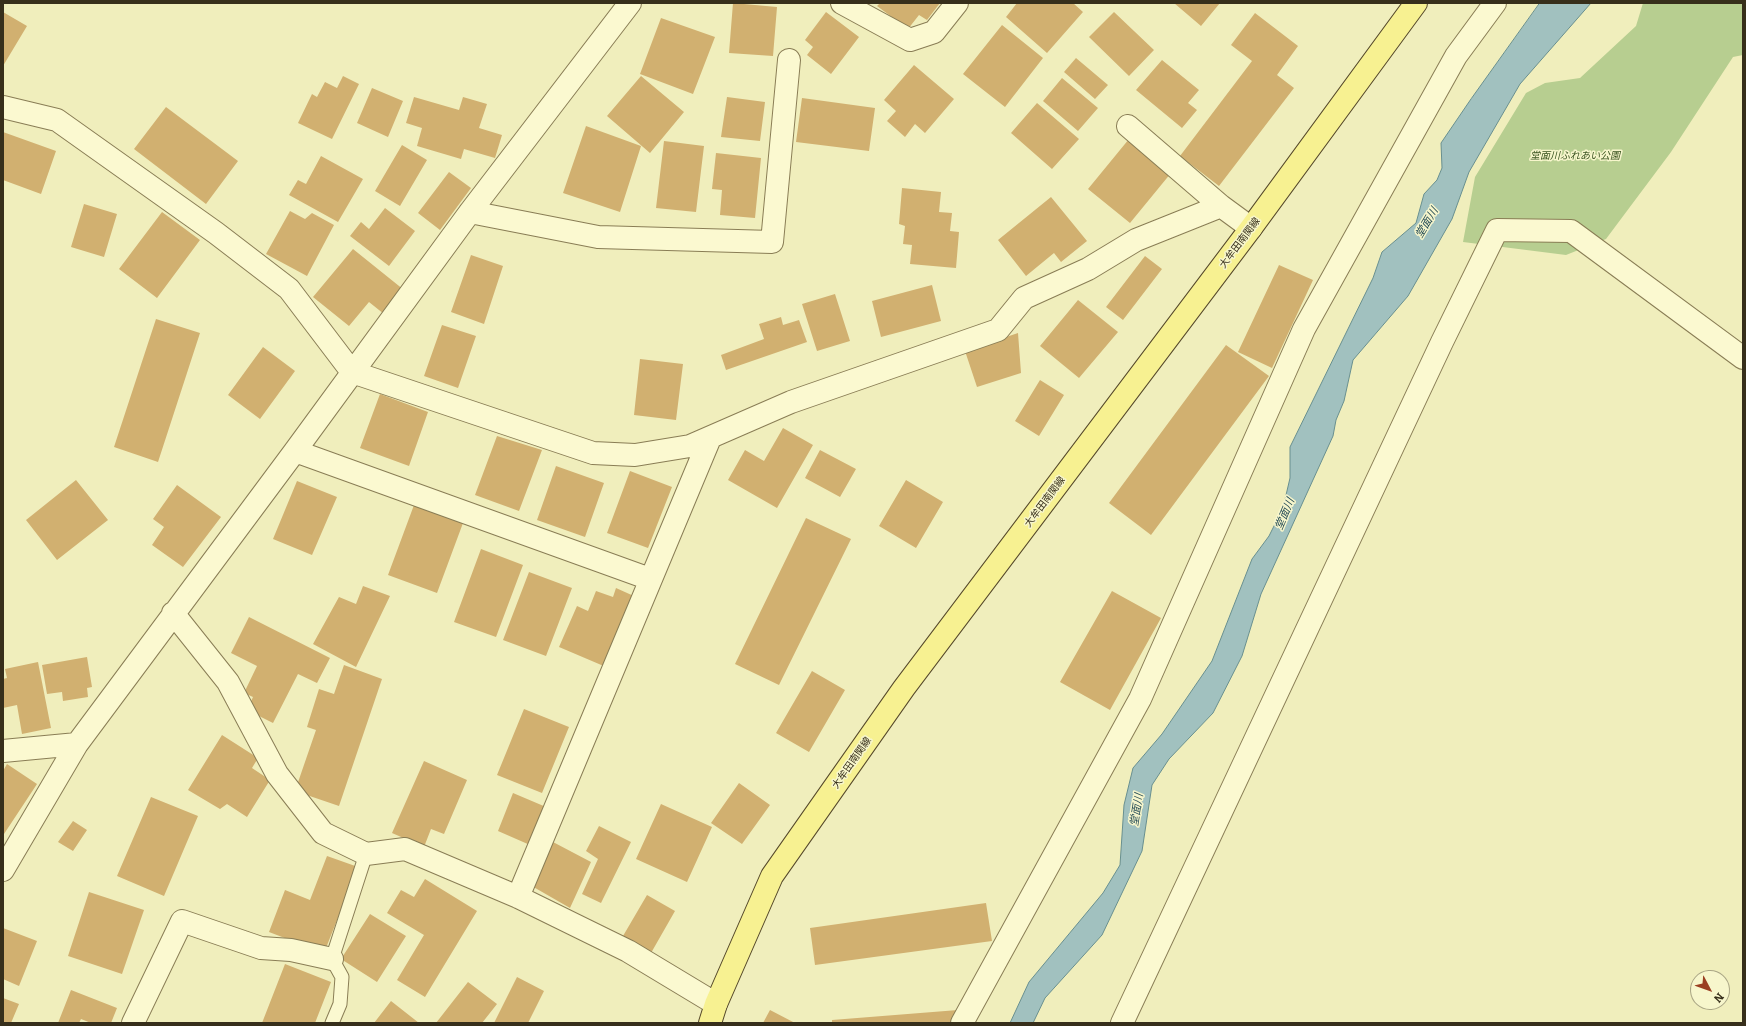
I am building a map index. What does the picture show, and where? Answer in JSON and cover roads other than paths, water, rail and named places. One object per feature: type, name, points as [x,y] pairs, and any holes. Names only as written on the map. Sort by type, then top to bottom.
[{"type":"main road","name":"大牟田南関線","points":[[713,1013],[772,876],[904,688],[1252,228],[1416,3]]},
{"type":"street","points":[[3,870],[77,744],[173,612],[295,451],[470,212],[630,3]]},
{"type":"street","points":[[842,3],[910,40],[934,32],[957,3]]},
{"type":"street","points":[[962,1023],[1140,699],[1304,329],[1456,56],[1495,3]]},
{"type":"street","points":[[470,212],[598,237],[772,242],[789,60]]},
{"type":"street","points":[[3,107],[57,120],[216,233],[289,289],[352,372],[593,453],[635,455],[690,446],[791,402],[998,330],[1024,298],[1088,269],[1136,240],[1221,206]]},
{"type":"street","points":[[1128,126],[1221,206],[1252,228]]},
{"type":"street","points":[[1122,1023],[1435,356],[1497,230],[1570,231],[1743,358]]},
{"type":"street","points":[[518,897],[710,438]]},
{"type":"street","points":[[295,451],[650,579]]},
{"type":"street","points":[[173,612],[228,682],[277,774],[323,832],[366,854],[405,849],[518,897],[628,951],[713,1013]]},
{"type":"street","points":[[3,751],[77,744]]},
{"type":"street","points":[[133,1023],[182,921],[261,948],[291,950],[332,959]]},
{"type":"lane","points":[[332,1023],[340,1004],[342,977],[332,959],[366,854]]},
{"type":"water","name":"堂面川","points":[[1540,3],[1591,3],[1520,84],[1469,172],[1452,219],[1408,296],[1353,360],[1344,401],[1336,420],[1333,436],[1261,594],[1242,656],[1213,713],[1169,759],[1152,785],[1142,851],[1102,935],[1045,998],[1033,1023],[1010,1023],[1029,982],[1103,893],[1120,865],[1124,805],[1133,768],[1162,734],[1212,661],[1252,559],[1269,536],[1283,508],[1290,478],[1290,447],[1373,278],[1382,252],[1416,223],[1424,194],[1437,180],[1442,168],[1441,143]]},
{"type":"park label","name":"堂面川ふれあい公園","points":[[1575,156]]}]
